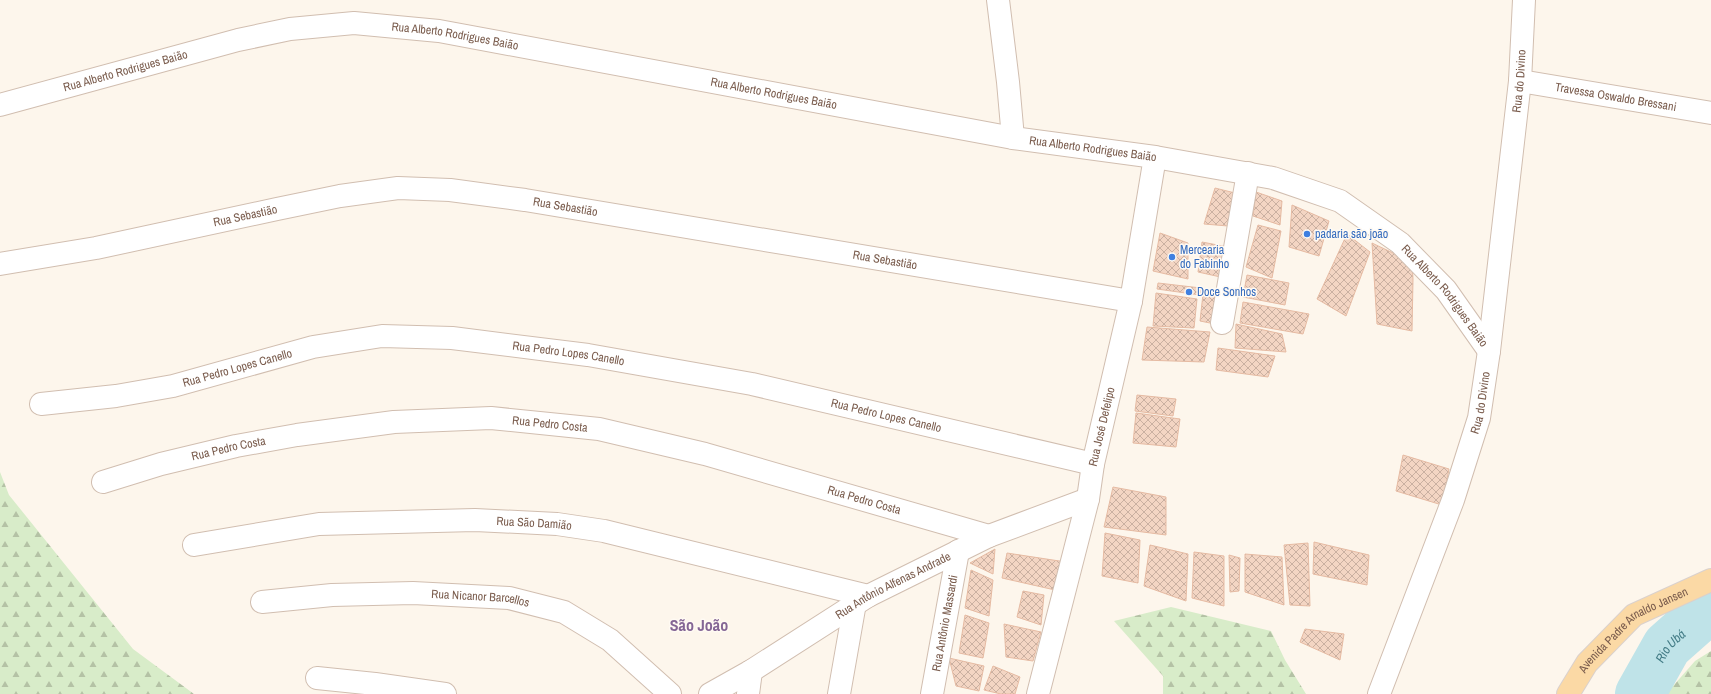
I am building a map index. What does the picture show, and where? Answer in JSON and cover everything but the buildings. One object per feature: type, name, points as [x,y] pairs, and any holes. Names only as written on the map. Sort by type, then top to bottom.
[{"type":"main road","name":"Avenida Padre Arnaldo Jansen","points":[[1568,694],[1587,662],[1634,615],[1711,580]]},
{"type":"street","points":[[998,0],[1008,82],[1012,138]]},
{"type":"street","name":"Rua do Divino","points":[[1379,694],[1455,493],[1479,418],[1489,351],[1520,81],[1524,0]]},
{"type":"street","name":"Rua Alberto Rodrigues Baião","points":[[0,105],[238,40],[290,29],[354,23],[439,32],[1012,138],[1155,157],[1273,178],[1340,201],[1400,243],[1446,290],[1489,351]]},
{"type":"street","name":"Travessa Oswaldo Bressani","points":[[1520,81],[1711,113]]},
{"type":"street","name":"Rua José Defelipo","points":[[1038,694],[1088,499],[1093,464],[1131,301],[1155,157]]},
{"type":"street","points":[[1222,322],[1248,173]]},
{"type":"street","name":"Rua Sebastião","points":[[0,264],[96,248],[298,205],[398,188],[450,190],[524,200],[1131,301]]},
{"type":"street","name":"Rua Pedro Lopes Canello","points":[[41,404],[116,396],[173,386],[313,347],[375,337],[452,338],[588,355],[752,384],[1093,464]]},
{"type":"street","name":"Rua Pedro Costa","points":[[103,482],[161,464],[236,446],[297,435],[394,422],[492,418],[599,429],[705,454],[989,536]]},
{"type":"street","name":"Rua Antônio Alfenas Andrade","points":[[710,694],[751,671],[862,600],[989,536],[1088,499]]},
{"type":"street","name":"Rua São Damião","points":[[194,545],[319,524],[476,520],[557,524],[604,531],[862,600]]},
{"type":"street","name":"Rua Antônio Massardi","points":[[932,694],[958,551]]},
{"type":"street","name":"Rua Nicanor Barcellos","points":[[262,602],[332,595],[413,593],[509,598],[564,612],[610,640],[670,694]]},
{"type":"street","points":[[839,694],[862,600]]},
{"type":"street","points":[[748,694],[751,671]]},
{"type":"street","points":[[317,678],[375,684],[445,694]]},
{"type":"green space","points":[[0,472],[9,495],[133,649],[194,694],[0,694]]},
{"type":"green space","points":[[1171,607],[1271,631],[1285,660],[1306,694],[1163,694],[1163,676],[1114,621]]},
{"type":"green space","points":[[1711,651],[1711,694],[1666,694],[1695,661]]},
{"type":"waterway","name":"Rio Ubá","points":[[1640,694],[1667,646],[1711,607]]},
{"type":"place","name":"padaria são joão","points":[[1307,234]]},
{"type":"place","name":"Mercearia do Fabinho","points":[[1172,257]]},
{"type":"place","name":"Doce Sonhos","points":[[1189,292]]},
{"type":"district","name":"São João","points":[[699,625]]}]
